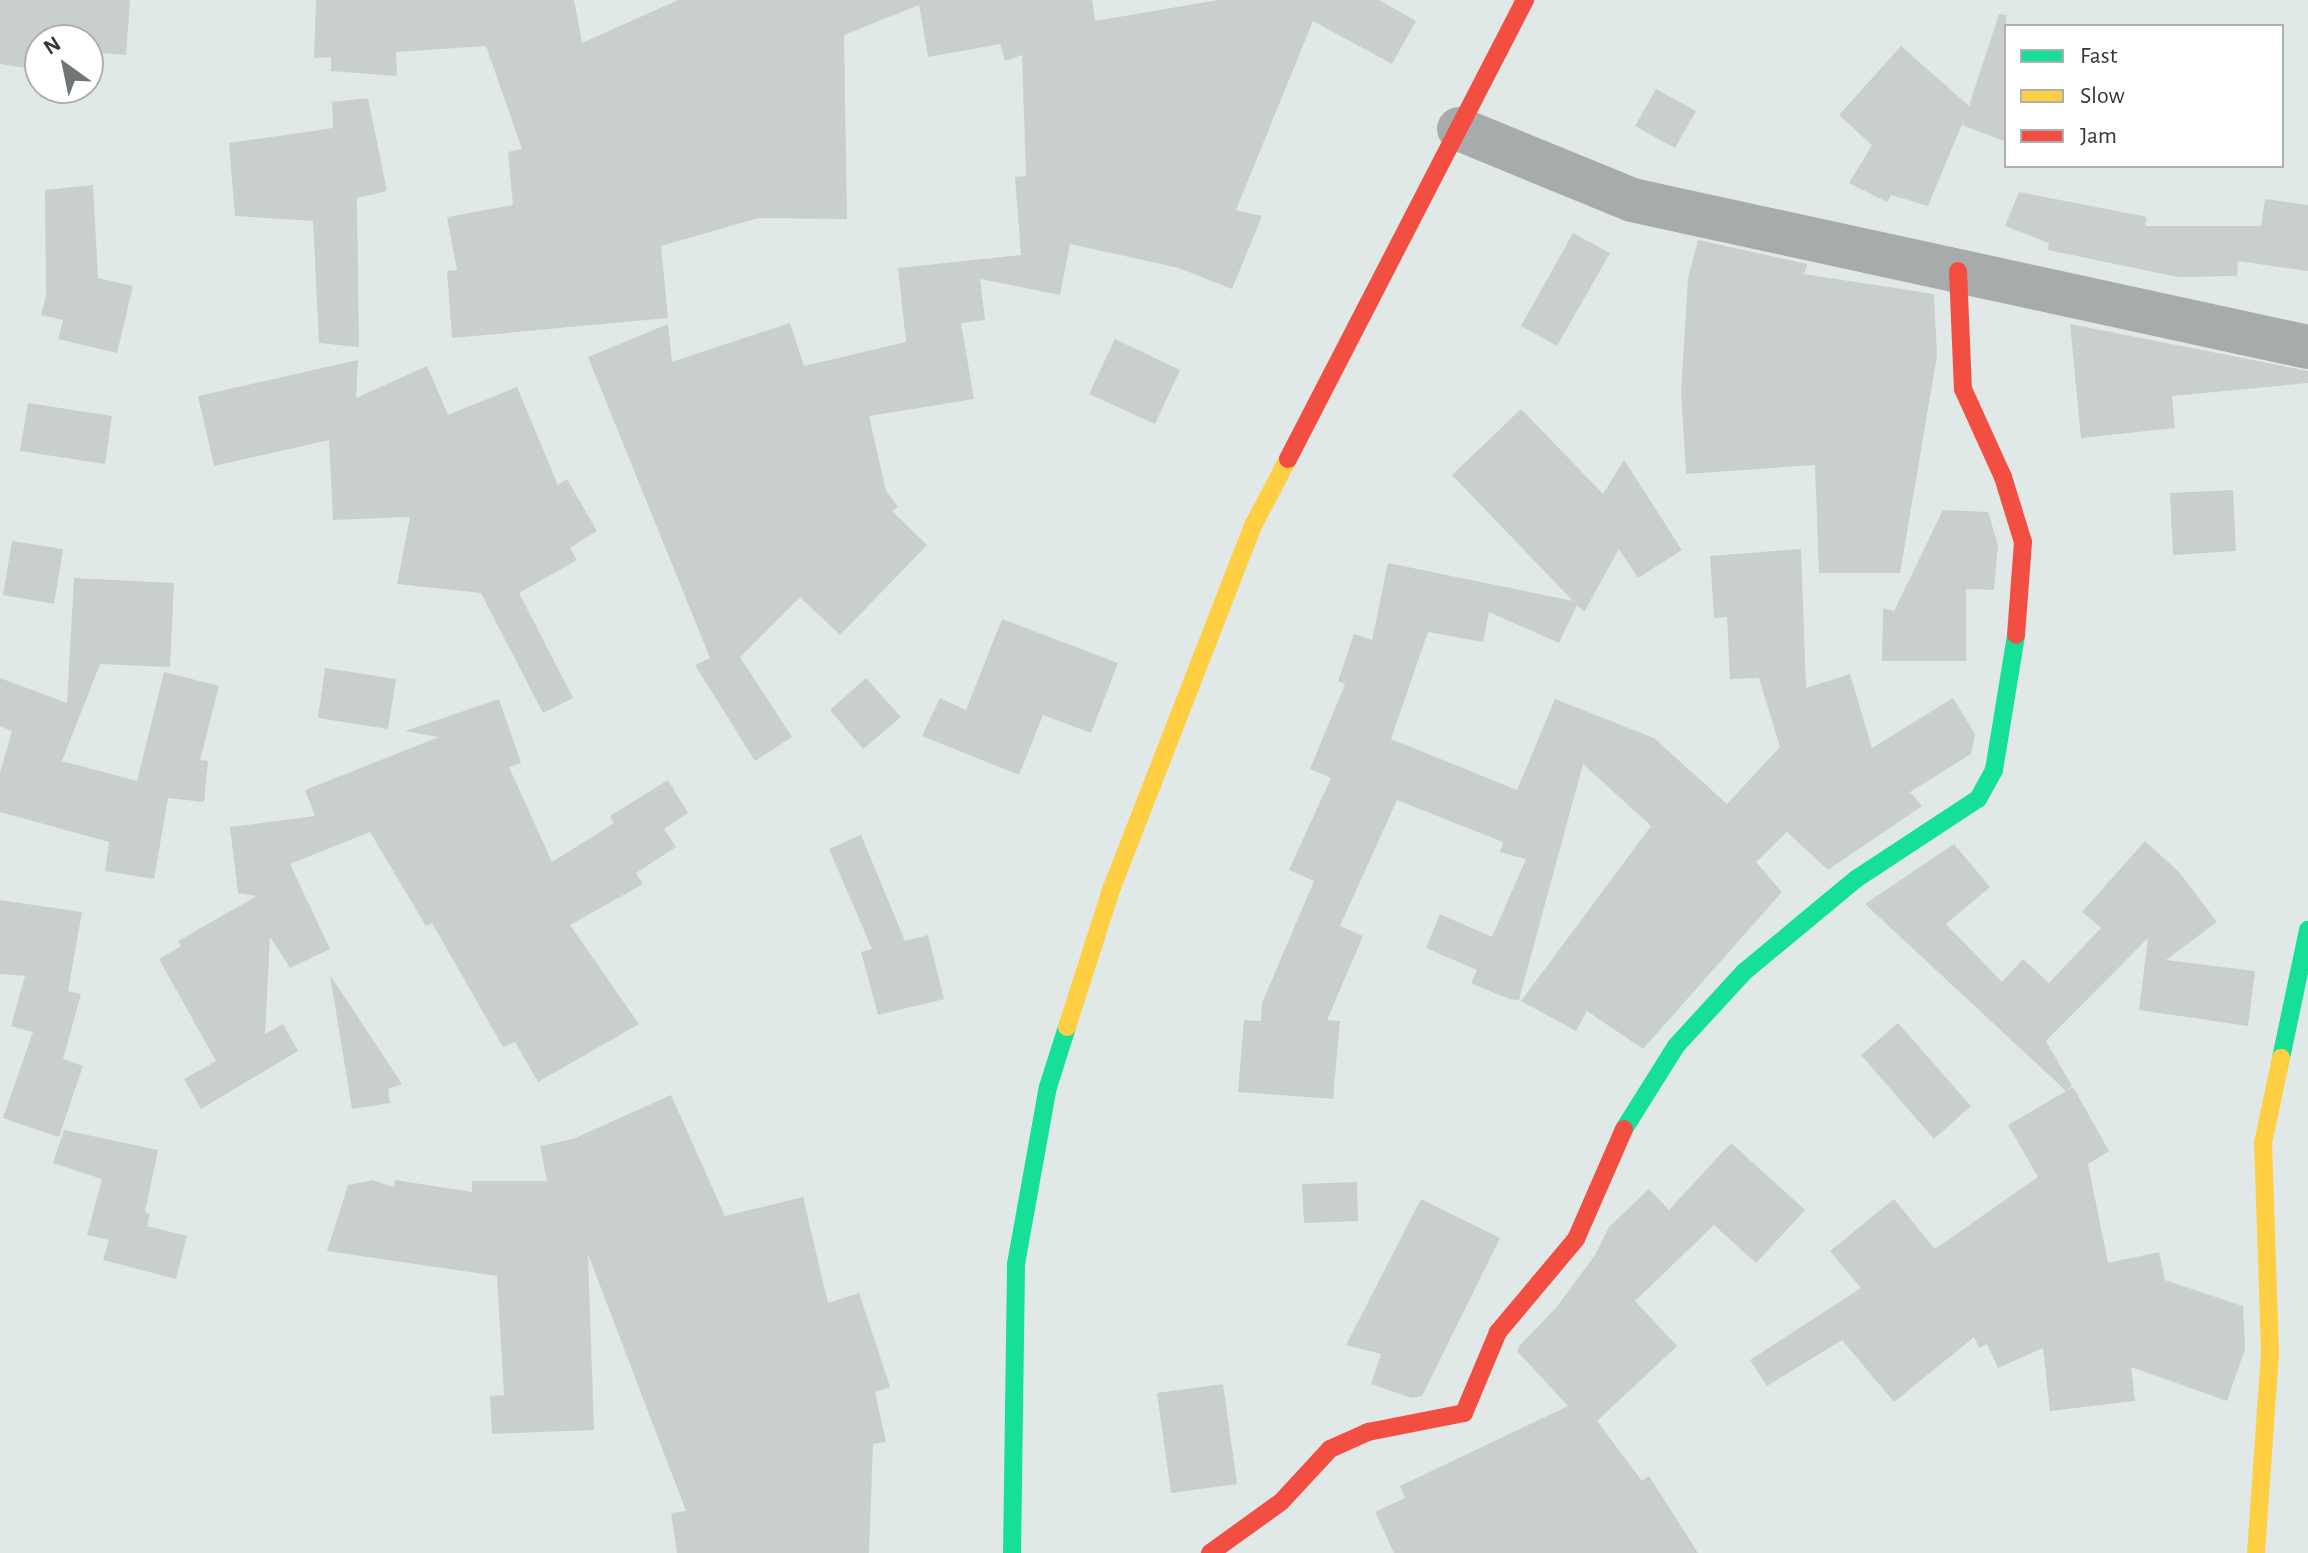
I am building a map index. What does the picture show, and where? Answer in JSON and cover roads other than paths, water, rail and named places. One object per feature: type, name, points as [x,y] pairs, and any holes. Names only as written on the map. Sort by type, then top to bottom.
[{"type":"street","points":[[1012,1553],[1016,1264],[1048,1087],[1111,890],[1254,524],[1525,0]]},
{"type":"street","points":[[1459,129],[1632,200],[2308,347]]},
{"type":"street","points":[[1210,1553],[1281,1502],[1330,1449],[1368,1432],[1464,1413],[1498,1332],[1576,1239],[1634,1107],[1676,1046],[1744,972],[1856,879],[1978,799],[1994,770],[2014,660],[2023,542],[2003,477],[1963,389],[1958,271]]},
{"type":"street","points":[[2256,1553],[2270,1352],[2263,1143],[2308,930]]}]
